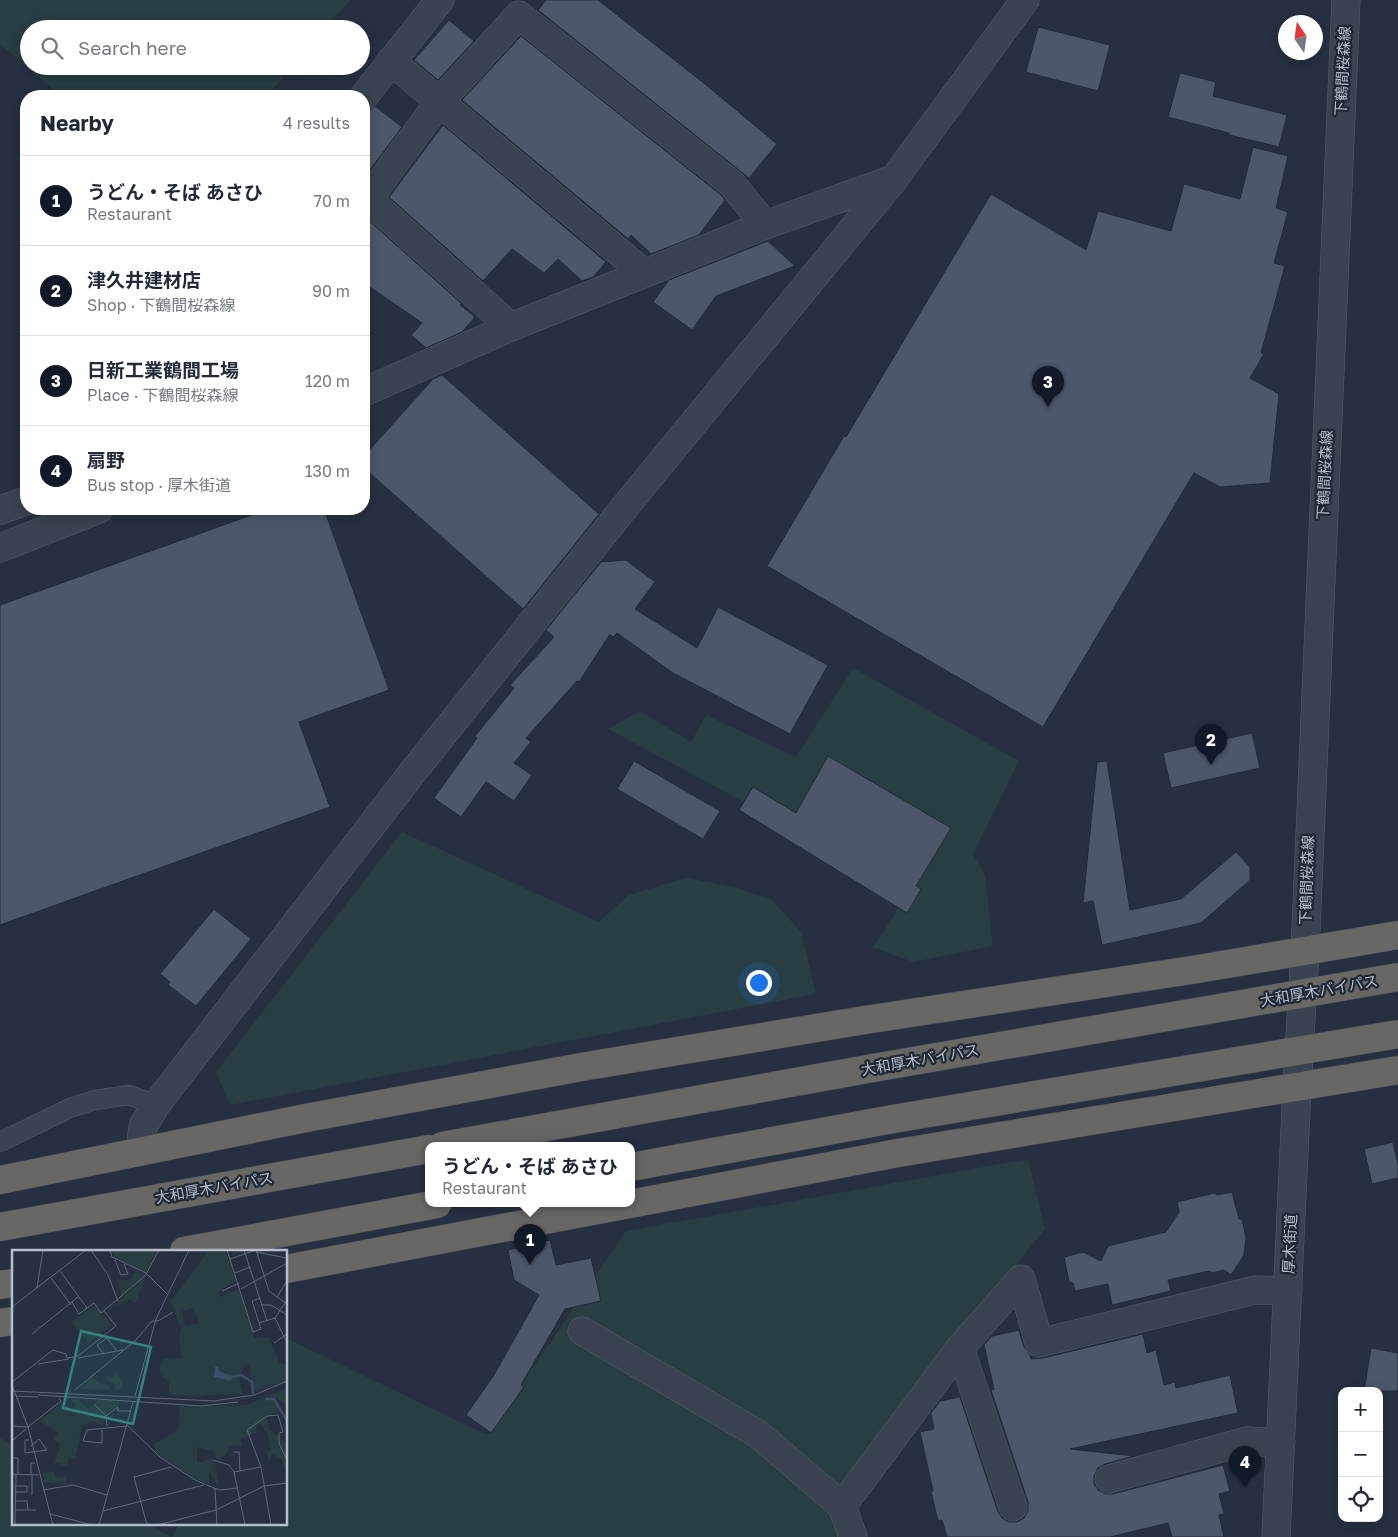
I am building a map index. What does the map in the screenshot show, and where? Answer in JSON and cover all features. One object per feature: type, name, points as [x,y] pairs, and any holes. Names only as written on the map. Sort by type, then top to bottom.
[{"type":"highway","points":[[0,1180],[587,1066],[1398,936]]},
{"type":"highway","name":"大和厚木バイパス","points":[[464,1142],[873,1068],[1398,977]]},
{"type":"highway","points":[[635,1167],[893,1119],[1398,1034]]},
{"type":"highway","points":[[635,1203],[898,1154],[1398,1070]]},
{"type":"highway","name":"大和厚木バイパス","points":[[0,1227],[425,1150]]},
{"type":"highway","points":[[189,1250],[425,1206]]},
{"type":"highway","points":[[288,1269],[616,1207]]},
{"type":"street","points":[[369,90],[440,0]]},
{"type":"street","points":[[140,1152],[142,1126],[156,1105],[412,773],[628,503],[894,179],[1026,0]]},
{"type":"street","name":"下鶴間桜森線","points":[[1305,951],[1346,0]]},
{"type":"street","points":[[370,196],[440,101],[519,15],[732,184],[765,225]]},
{"type":"street","points":[[392,61],[644,273]]},
{"type":"street","points":[[370,389],[510,327],[644,273],[765,225],[894,179]]},
{"type":"street","points":[[370,201],[510,327]]},
{"type":"street","points":[[0,510],[20,502]]},
{"type":"street","points":[[0,548],[83,515]]},
{"type":"street","name":"厚木街道","points":[[1276,1537],[1305,951]]},
{"type":"street","points":[[842,1506],[960,1348],[1021,1279],[1039,1343],[1255,1290],[1288,1291]]},
{"type":"street","points":[[582,1331],[758,1434],[842,1506],[853,1537]]},
{"type":"street","points":[[960,1348],[1013,1507]]},
{"type":"street","points":[[1109,1479],[1247,1441],[1280,1443]]},
{"type":"lane","points":[[0,1142],[70,1108],[95,1100],[129,1095],[156,1105]]},
{"type":"green space","points":[[0,0],[350,0],[333,20],[20,20],[20,61],[0,44]]},
{"type":"green space","points":[[36,75],[285,75],[272,90],[54,90]]},
{"type":"green space","points":[[853,668],[1019,761],[973,854],[985,875],[993,946],[913,962],[873,947],[896,913],[897,884],[608,729],[640,711],[691,742],[706,715],[796,757]]},
{"type":"green space","points":[[402,832],[599,922],[629,895],[686,878],[735,887],[772,900],[801,932],[816,994],[230,1105],[216,1072]]},
{"type":"green space","points":[[1028,1159],[1045,1229],[844,1479],[859,1537],[172,1537],[179,1524],[288,1524],[288,1339],[487,1435],[626,1231]]},
{"type":"green space","points":[[0,1438],[12,1445],[12,1524],[149,1524],[171,1537],[0,1537]]},
{"type":"building","points":[[546,0],[598,0],[705,84],[777,144],[749,178],[538,10]]},
{"type":"building","points":[[449,20],[474,41],[438,80],[414,60]]},
{"type":"building","points":[[1038,27],[1110,45],[1098,91],[1026,72]]},
{"type":"building","points":[[521,36],[721,195],[725,200],[699,235],[651,254],[631,235],[628,239],[462,100]]},
{"type":"building","points":[[1180,73],[1216,82],[1213,96],[1287,115],[1279,147],[1168,117]]},
{"type":"building","points":[[375,106],[402,127],[370,170],[370,110]]},
{"type":"building","points":[[443,125],[606,262],[593,277],[582,281],[558,259],[544,273],[512,249],[483,281],[389,197]]},
{"type":"building","points":[[1253,147],[1288,156],[1276,208],[1288,212],[1274,263],[1285,266],[1261,353],[1264,354],[1250,378],[1279,394],[1270,483],[1220,487],[1194,473],[1043,727],[767,566],[991,194],[1086,250],[1098,211],[1171,231],[1184,184],[1240,199]]},
{"type":"building","points":[[370,221],[475,317],[462,332],[426,348],[411,335],[422,323],[370,287]]},
{"type":"building","points":[[768,241],[795,266],[716,296],[692,330],[653,302],[669,280]]},
{"type":"building","points":[[442,375],[599,514],[523,609],[370,473],[370,449],[433,379]]},
{"type":"building","points":[[251,515],[326,515],[389,690],[299,722],[330,807],[0,925],[0,605]]},
{"type":"building","points":[[626,560],[655,582],[635,609],[697,648],[718,607],[828,665],[790,734],[673,673],[617,633],[613,637],[610,634],[579,682],[577,681],[526,738],[531,742],[514,763],[532,775],[514,801],[486,782],[461,817],[434,798],[477,738],[475,736],[514,688],[510,685],[554,637],[546,630],[601,562]]},
{"type":"building","points":[[1252,733],[1260,768],[1171,788],[1163,753]]},
{"type":"building","points":[[828,756],[951,828],[916,886],[921,889],[907,913],[739,810],[753,787],[796,813]]},
{"type":"building","points":[[634,761],[720,811],[703,839],[617,789]]},
{"type":"building","points":[[1107,761],[1130,910],[1181,899],[1236,852],[1250,867],[1250,880],[1201,923],[1102,945],[1093,901],[1083,903],[1097,762]]},
{"type":"building","points":[[214,909],[251,939],[196,1006],[168,985],[170,982],[160,974]]},
{"type":"building","points":[[1393,1142],[1398,1164],[1398,1178],[1372,1184],[1364,1149]]},
{"type":"building","points":[[1232,1192],[1239,1219],[1242,1219],[1246,1238],[1244,1255],[1231,1275],[1224,1270],[1212,1273],[1209,1271],[1168,1280],[1171,1291],[1112,1305],[1108,1284],[1075,1291],[1073,1283],[1069,1282],[1064,1257],[1083,1252],[1101,1261],[1108,1246],[1166,1232],[1179,1212],[1177,1202],[1214,1193],[1217,1195]]},
{"type":"building","points":[[550,1240],[556,1265],[591,1258],[601,1301],[565,1309],[521,1385],[524,1387],[491,1433],[466,1415],[494,1375],[539,1295],[514,1280],[508,1250]]},
{"type":"building","points":[[1019,1330],[1024,1347],[1031,1359],[1043,1358],[1143,1334],[1147,1353],[1156,1350],[1164,1385],[1175,1382],[1176,1388],[1230,1375],[1238,1413],[1070,1449],[1134,1456],[1105,1464],[1098,1468],[1094,1476],[1094,1484],[1098,1490],[1106,1494],[1113,1494],[1223,1465],[1230,1491],[1219,1494],[1224,1514],[1219,1515],[1224,1537],[1172,1537],[1168,1523],[1110,1537],[947,1537],[942,1520],[938,1521],[920,1432],[934,1429],[931,1413],[940,1401],[960,1397],[998,1512],[1002,1518],[1009,1522],[1017,1522],[1024,1518],[1028,1511],[1028,1502],[991,1390],[994,1389],[984,1345],[992,1336]]},
{"type":"building","points":[[1371,1348],[1398,1353],[1398,1391],[1383,1391],[1383,1387],[1365,1387]]},
{"type":"place","name":"日新工業鶴間工場","points":[[1048,407]]},
{"type":"place","name":"津久井建材店","points":[[1211,765]]},
{"type":"place","name":"うどん・そば あさひ","points":[[530,1265]]},
{"type":"place","name":"扇野","points":[[1245,1487]]}]
